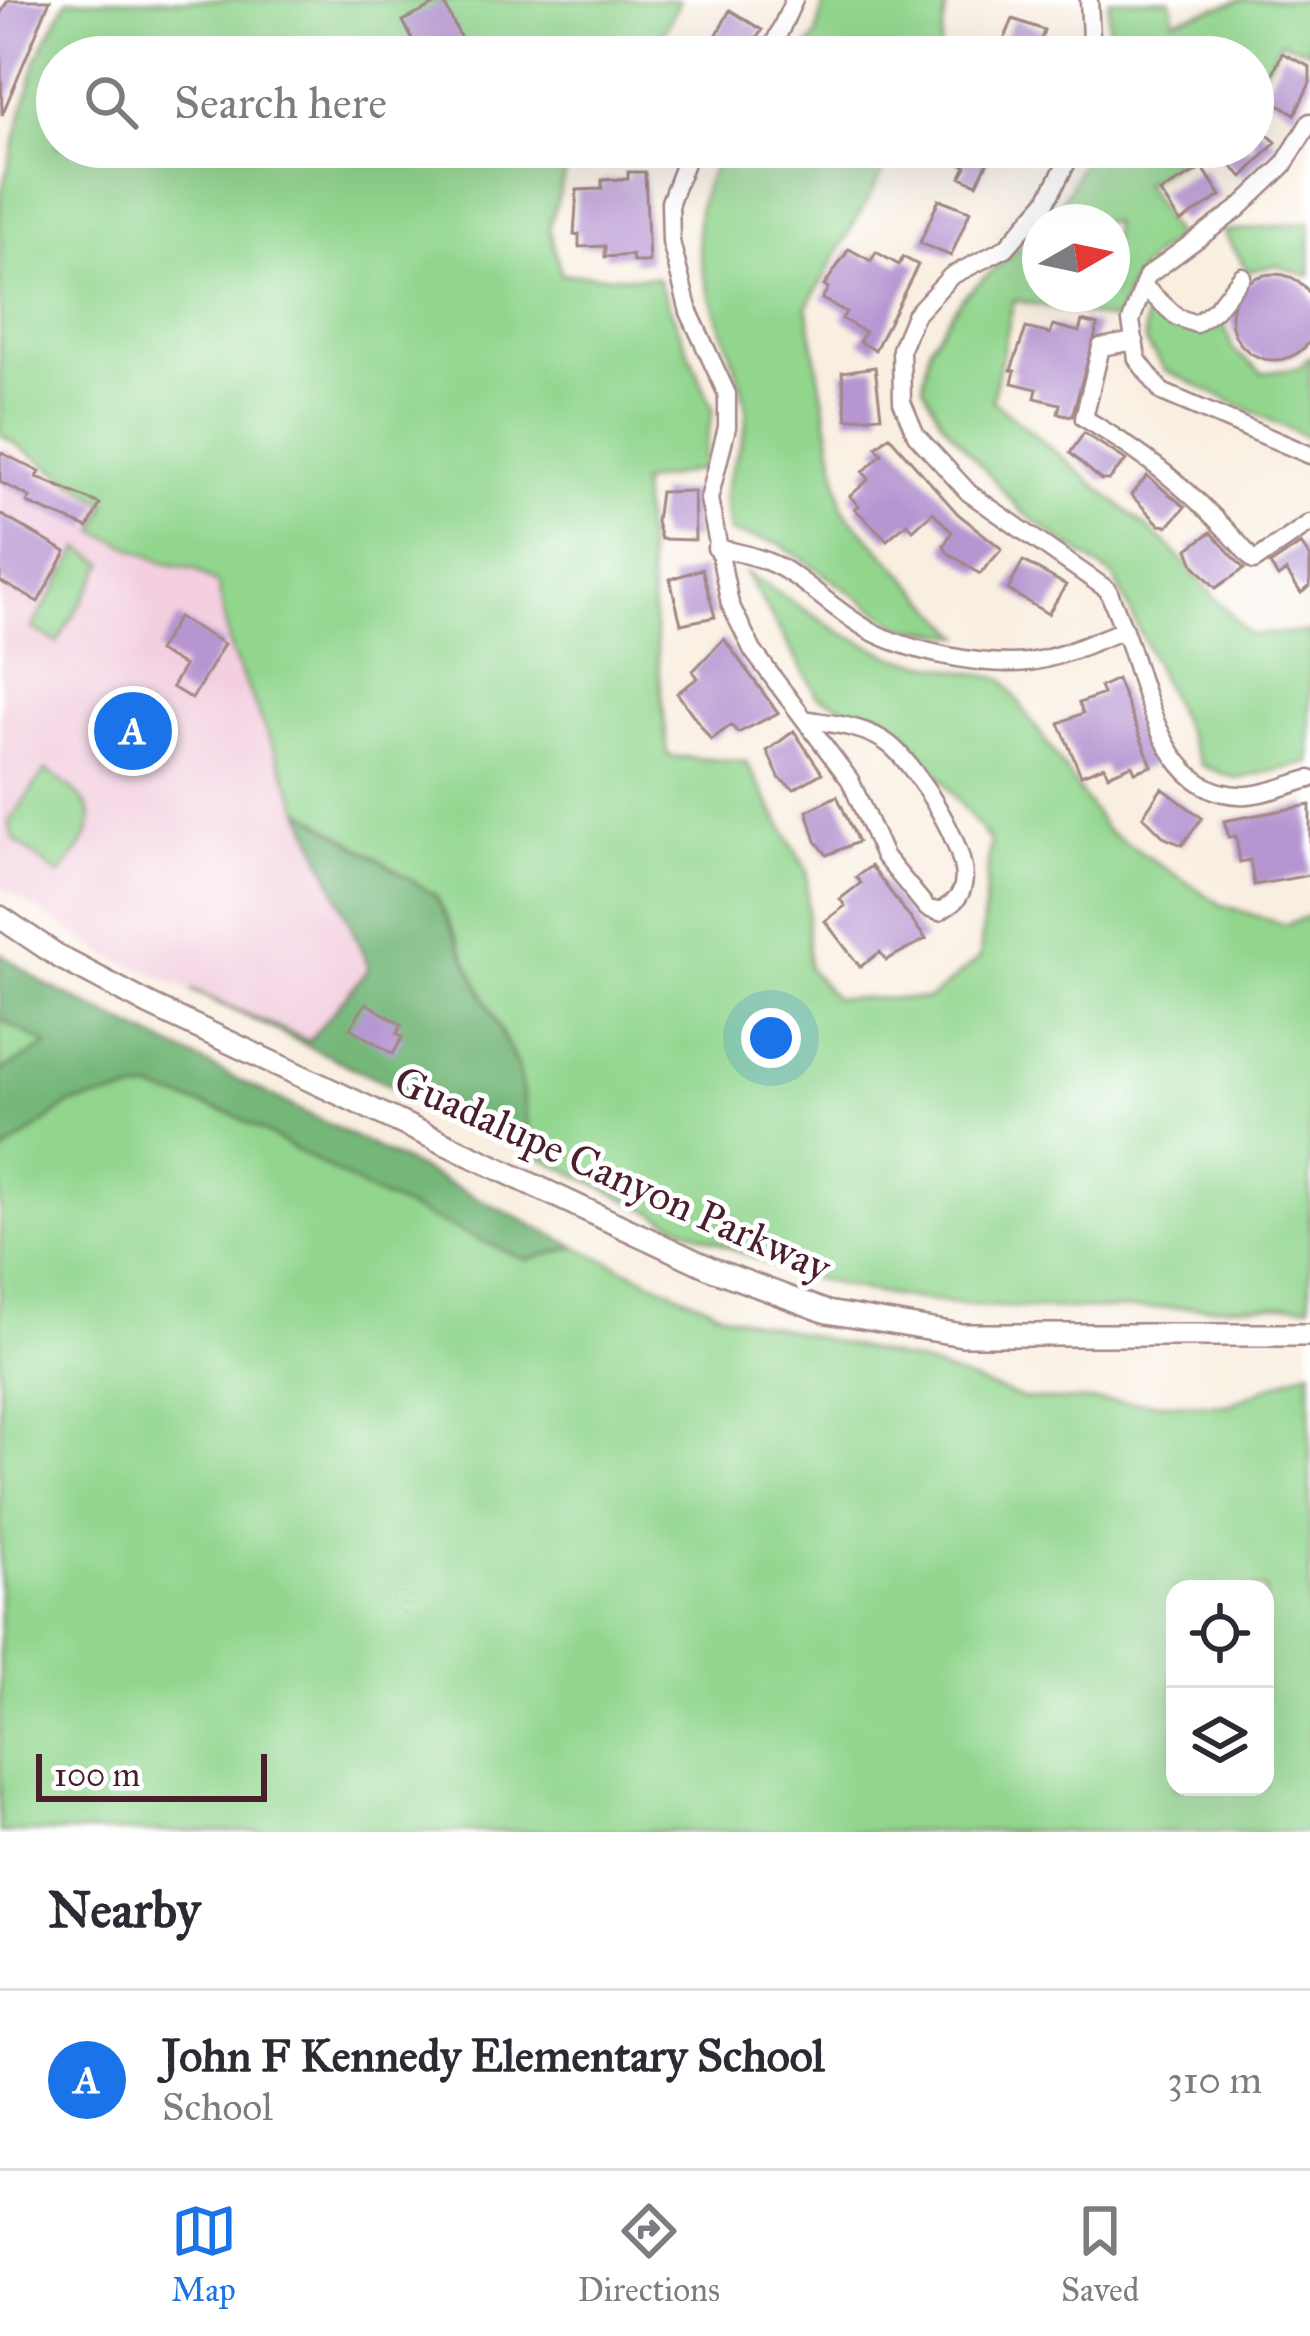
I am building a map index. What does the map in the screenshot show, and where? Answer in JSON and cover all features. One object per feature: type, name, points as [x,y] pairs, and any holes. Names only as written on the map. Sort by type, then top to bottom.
[{"type":"main road","name":"Guadalupe Canyon Parkway","points":[[0,917],[61,958],[136,998],[712,1269],[812,1308],[894,1327],[978,1336],[1310,1335]]},
{"type":"street","points":[[778,36],[794,0]]},
{"type":"street","points":[[1089,0],[1091,36]]},
{"type":"street","points":[[1310,122],[1283,166],[1238,209],[1164,260],[1143,286],[1131,321],[1138,359],[1162,392],[1310,455]]},
{"type":"street","points":[[683,168],[670,202],[671,242],[689,312],[728,394],[727,427],[709,499],[730,604],[753,651],[850,780],[884,856],[927,908],[939,912],[958,901],[965,880],[955,840],[891,745],[841,725],[808,720]]},
{"type":"street","points":[[1064,168],[1046,202],[951,276],[915,315],[901,349],[902,402],[916,435],[969,494],[1108,590],[1170,754],[1192,781],[1247,795],[1310,779]]},
{"type":"street","points":[[1143,286],[1177,317],[1196,324],[1215,310],[1242,276]]},
{"type":"street","points":[[1135,341],[1101,346],[1084,418],[1157,461],[1214,514],[1253,561],[1310,523]]},
{"type":"street","points":[[716,548],[763,556],[788,568],[866,628],[913,650],[1026,663],[1124,630]]},
{"type":"shaded area","points":[[0,445],[209,560],[231,651],[370,968],[310,1041],[108,955],[0,886]]},
{"type":"green space","points":[[67,0],[680,0],[662,36],[48,36]]},
{"type":"green space","points":[[824,0],[947,0],[942,36],[817,35]]},
{"type":"green space","points":[[1109,0],[1171,0],[1174,20],[1243,0],[1310,0],[1310,51],[1281,41],[1274,54],[1274,36],[1108,36]]},
{"type":"green space","points":[[36,62],[36,168],[567,168],[549,227],[561,274],[657,278],[713,409],[701,469],[640,483],[668,756],[746,762],[807,871],[808,967],[834,998],[929,999],[980,958],[990,841],[904,731],[818,696],[745,572],[840,632],[897,658],[1003,679],[1106,830],[1222,905],[1285,925],[1310,916],[1310,1305],[1034,1308],[897,1297],[830,1283],[765,1262],[533,1154],[518,1068],[436,896],[301,810],[231,651],[218,585],[195,569],[164,563],[96,531],[107,504],[0,434],[0,198]]},
{"type":"green space","points":[[715,168],[885,168],[807,307],[843,510],[962,636],[901,627],[779,543],[730,533],[726,486],[747,419],[699,244],[699,212]]},
{"type":"green space","points":[[1079,168],[1167,168],[1144,183],[1176,238],[1155,254],[1130,288],[1130,204],[1058,204]]},
{"type":"green space","points":[[1310,222],[1310,276],[1276,265],[1249,271],[1223,232]]},
{"type":"green space","points":[[1022,245],[1022,302],[1014,300],[992,400],[1168,545],[1249,635],[1310,632],[1310,763],[1237,779],[1201,765],[1115,578],[1022,512],[941,420],[923,385],[930,345],[962,298]]},
{"type":"green space","points":[[1145,306],[1190,331],[1222,318],[1233,350],[1262,373],[1299,368],[1310,356],[1310,439],[1165,370],[1145,342]]},
{"type":"green space","points":[[1074,312],[1121,312],[1119,321]]},
{"type":"green space","points":[[80,548],[105,563],[57,643],[32,628]]},
{"type":"green space","points":[[46,770],[79,796],[91,818],[84,842],[59,875],[13,839],[9,822]]},
{"type":"green space","points":[[301,810],[436,896],[518,1068],[533,1154],[191,990],[309,1041],[369,968]]},
{"type":"green space","points":[[0,953],[45,984],[577,1247],[526,1260],[373,1193],[230,1113],[152,1090],[71,1103],[0,1155],[0,1072],[48,1045],[0,1019]]},
{"type":"green space","points":[[0,1019],[49,1045],[0,1072]]},
{"type":"green space","points":[[152,1090],[230,1113],[373,1193],[526,1260],[577,1247],[727,1315],[920,1363],[1024,1399],[1228,1405],[1310,1369],[1310,1832],[0,1832],[0,1155],[71,1103]]},
{"type":"building","points":[[8,0],[50,0],[2,115],[0,15]]},
{"type":"building","points":[[443,1],[460,36],[410,36],[403,21]]},
{"type":"building","points":[[730,10],[762,30],[758,36],[716,36]]},
{"type":"building","points":[[1013,19],[1044,30],[1042,36],[1006,36]]},
{"type":"building","points":[[1282,53],[1310,67],[1310,83],[1295,114],[1274,101],[1274,72]]},
{"type":"building","points":[[965,168],[985,168],[977,184],[961,177]]},
{"type":"building","points":[[1203,168],[1221,196],[1180,222],[1160,192]]},
{"type":"building","points":[[628,172],[645,172],[649,262],[633,262],[632,255],[605,257],[605,246],[579,247],[579,234],[574,235],[577,190],[602,189],[602,180],[628,179]]},
{"type":"building","points":[[939,199],[970,211],[951,256],[920,243]]},
{"type":"building","points":[[849,249],[871,261],[876,252],[899,265],[903,257],[918,265],[875,350],[859,342],[865,332],[842,319],[846,312],[822,299],[828,288],[824,286]]},
{"type":"building","points":[[1274,274],[1304,287],[1311,298],[1311,336],[1304,347],[1274,360],[1244,347],[1231,317],[1244,287]]},
{"type":"building","points":[[1082,321],[1098,325],[1072,416],[1058,413],[1060,404],[1035,398],[1037,389],[1012,383],[1015,371],[1011,370],[1026,328],[1050,334],[1053,325],[1079,332]]},
{"type":"building","points":[[875,367],[881,416],[847,419],[842,372]]},
{"type":"building","points":[[1084,433],[1126,460],[1109,480],[1101,480],[1070,453]]},
{"type":"building","points":[[889,436],[958,514],[1002,549],[980,574],[947,552],[944,545],[952,532],[933,512],[913,530],[907,523],[887,540],[855,509],[859,506],[850,496],[869,479],[863,472],[882,454],[876,447]]},
{"type":"building","points":[[0,452],[40,472],[37,477],[100,504],[88,528],[27,503],[30,497],[0,482]]},
{"type":"building","points":[[1147,476],[1185,507],[1168,526],[1160,525],[1131,495]]},
{"type":"building","points":[[694,491],[695,540],[661,539],[656,522],[660,492]]},
{"type":"building","points":[[0,514],[66,552],[38,602],[0,581]]},
{"type":"building","points":[[1211,532],[1244,569],[1216,588],[1194,565],[1188,549]]},
{"type":"building","points":[[1301,544],[1310,557],[1310,586],[1301,593],[1286,571],[1278,577],[1270,565]]},
{"type":"building","points":[[1023,561],[1066,585],[1048,614],[1008,590]]},
{"type":"building","points":[[702,569],[715,617],[681,624],[670,579]]},
{"type":"building","points":[[178,617],[224,644],[192,699],[172,687],[184,666],[158,651]]},
{"type":"building","points":[[724,639],[778,713],[738,733],[731,725],[711,740],[677,693],[698,678],[693,671]]},
{"type":"building","points":[[1117,679],[1152,766],[1135,772],[1132,765],[1108,775],[1104,766],[1081,775],[1059,723],[1083,713],[1079,703],[1103,694],[1100,687]]},
{"type":"building","points":[[794,731],[822,773],[794,789],[780,779],[767,751]]},
{"type":"building","points":[[1162,788],[1202,818],[1182,845],[1165,838],[1143,816]]},
{"type":"building","points":[[837,796],[858,842],[827,855],[816,841],[807,811]]},
{"type":"building","points":[[1310,805],[1310,875],[1254,885],[1250,860],[1240,862],[1236,836],[1229,837],[1224,821]]},
{"type":"building","points":[[871,866],[926,939],[886,960],[880,952],[860,967],[825,921],[845,906],[840,899],[861,883],[856,877]]},
{"type":"building","points":[[366,1003],[402,1025],[397,1033],[403,1037],[393,1054],[350,1028]]},
{"type":"place","name":"John F Kennedy Elementary School","points":[[133,731]]}]
